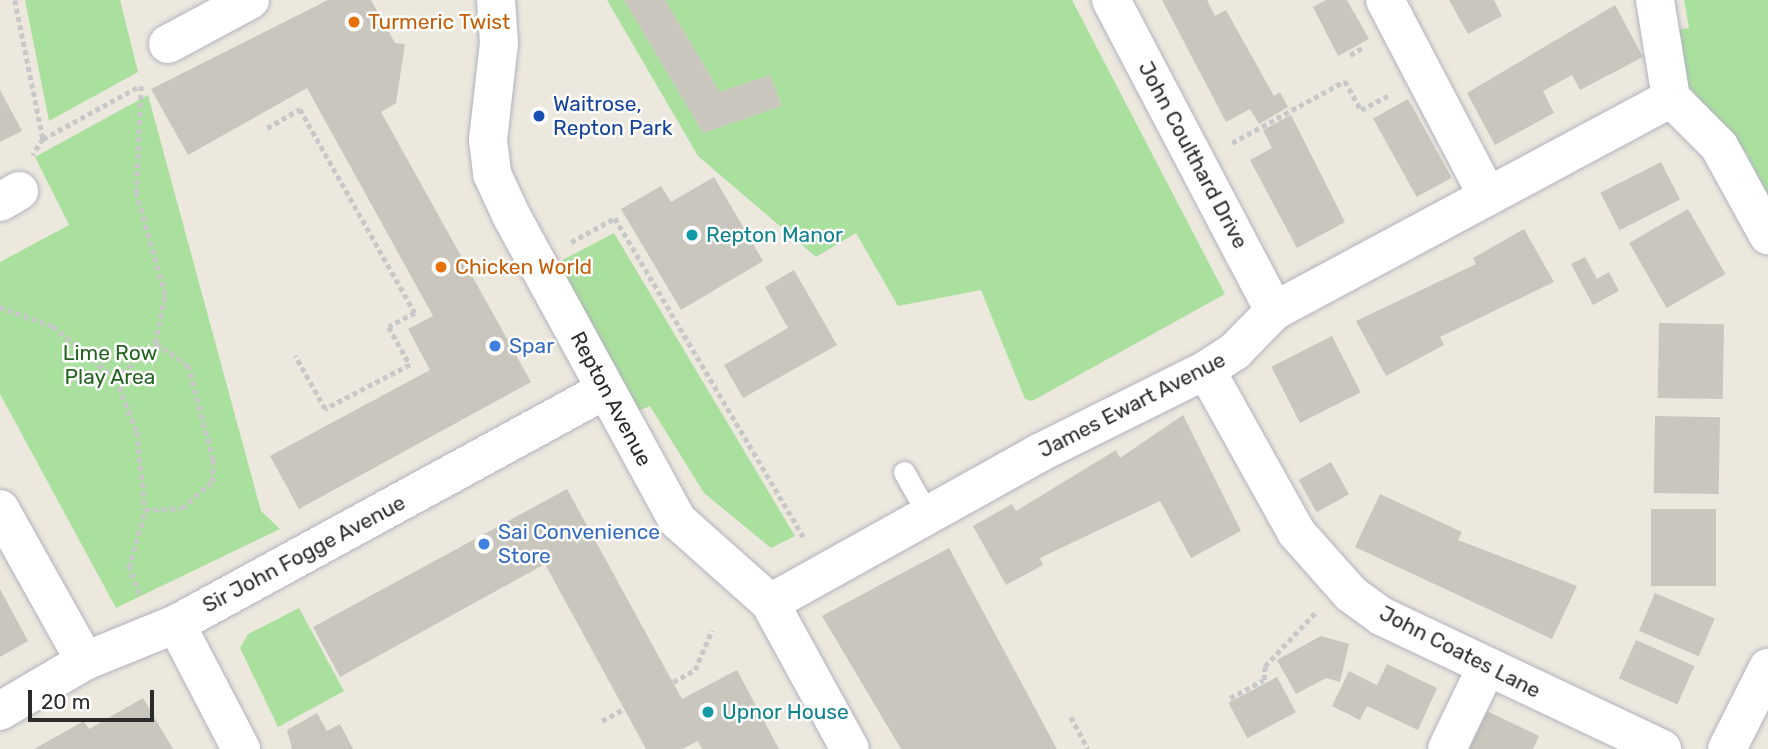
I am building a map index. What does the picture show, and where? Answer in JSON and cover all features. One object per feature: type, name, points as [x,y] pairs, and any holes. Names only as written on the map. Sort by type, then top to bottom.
[{"type":"street","points":[[168,44],[250,0]]},
{"type":"street","name":"Repton Avenue","points":[[496,0],[499,43],[488,140],[492,174],[605,390],[677,520],[770,603],[850,749]]},
{"type":"street","name":"John Coulthard Drive","points":[[1111,0],[1274,311]]},
{"type":"street","points":[[1385,0],[1488,195]]},
{"type":"street","points":[[1655,0],[1671,98],[1720,146],[1768,235]]},
{"type":"street","name":"James Ewart Avenue","points":[[770,603],[928,515],[1206,370],[1274,311],[1671,98]]},
{"type":"street","name":"John Coates Lane","points":[[1206,370],[1296,533],[1322,565],[1381,616],[1662,749]]},
{"type":"street","name":"Sir John Fogge Avenue","points":[[0,711],[160,614],[605,390]]},
{"type":"street","points":[[0,509],[85,661]]},
{"type":"street","points":[[160,614],[241,749]]},
{"type":"street","points":[[1447,749],[1486,667]]},
{"type":"street","points":[[1727,749],[1768,668]]},
{"type":"lane","points":[[904,472],[928,515]]},
{"type":"path","points":[[15,0],[43,139]]},
{"type":"path","points":[[1222,149],[1345,81],[1361,110],[1377,101]]},
{"type":"path","points":[[16,184],[43,139],[141,86],[136,193],[165,295],[155,343],[116,379]]},
{"type":"path","points":[[267,128],[300,109],[415,313],[388,327],[410,365],[325,408],[295,356]]},
{"type":"path","points":[[564,246],[615,218],[810,548]]},
{"type":"path","points":[[0,307],[53,326],[116,379],[137,432],[145,510],[129,568],[160,614]]},
{"type":"path","points":[[145,510],[183,508],[212,481],[213,460],[188,366],[155,343]]},
{"type":"path","points":[[1230,698],[1264,680],[1265,666],[1318,610]]},
{"type":"path","points":[[673,682],[695,670],[712,630]]},
{"type":"path","points":[[602,721],[624,709]]},
{"type":"path","points":[[1071,718],[1088,749]]},
{"type":"green space","points":[[25,0],[120,0],[138,72],[49,121]]},
{"type":"green space","points":[[607,0],[624,0],[703,133],[782,106],[770,75],[720,92],[665,0],[1072,0],[1225,294],[1032,401],[1025,399],[981,290],[898,306],[856,233],[816,257],[698,156]]},
{"type":"green space","points":[[1684,0],[1768,0],[1768,197],[1747,154],[1685,82],[1675,30],[1689,28]]},
{"type":"green space","name":"Lime Row Play Area","points":[[148,95],[261,511],[280,529],[116,608],[0,394],[0,262],[69,225],[35,157]]},
{"type":"green space","points":[[614,233],[795,536],[771,548],[704,493],[650,406],[638,411],[557,263]]},
{"type":"green space","points":[[299,608],[344,691],[278,727],[240,648],[248,634]]},
{"type":"building","points":[[328,0],[371,0],[395,43],[405,44],[396,103],[381,112],[531,382],[299,509],[270,456],[430,370],[408,329],[433,316],[307,88],[188,155],[151,89]]},
{"type":"building","points":[[624,0],[665,0],[720,92],[770,75],[782,106],[703,133]]},
{"type":"building","points":[[1162,0],[1207,0],[1215,16],[1226,10],[1274,96],[1280,92],[1288,107],[1259,124],[1250,109],[1226,122]]},
{"type":"building","points":[[1326,0],[1347,0],[1369,39],[1338,56],[1313,7]]},
{"type":"building","points":[[1449,0],[1494,0],[1502,16],[1468,34]]},
{"type":"building","points":[[1615,5],[1643,57],[1580,90],[1572,75],[1543,91],[1554,113],[1495,145],[1467,93]]},
{"type":"building","points":[[0,90],[22,131],[0,142]]},
{"type":"building","points":[[1408,99],[1452,178],[1417,197],[1373,118]]},
{"type":"building","points":[[1291,115],[1345,222],[1297,248],[1250,160],[1272,148],[1263,130]]},
{"type":"building","points":[[1661,162],[1680,199],[1619,230],[1600,193]]},
{"type":"building","name":"Repton Manor","points":[[714,177],[763,261],[681,310],[621,209],[661,186],[671,202]]},
{"type":"building","points":[[1688,209],[1726,274],[1667,308],[1629,243]]},
{"type":"building","points":[[1524,229],[1554,282],[1440,337],[1444,345],[1386,376],[1356,321],[1476,264],[1473,258]]},
{"type":"building","points":[[1585,257],[1597,279],[1609,272],[1619,291],[1593,305],[1571,264]]},
{"type":"building","points":[[794,270],[837,345],[743,398],[724,365],[788,328],[765,287]]},
{"type":"building","points":[[1659,323],[1724,324],[1723,399],[1658,398]]},
{"type":"building","points":[[1332,336],[1361,392],[1300,423],[1271,367]]},
{"type":"building","points":[[1183,415],[1241,531],[1191,558],[1160,501],[1040,558],[1043,565],[1006,585],[973,526],[1012,504],[1016,511],[1116,450],[1120,458]]},
{"type":"building","points":[[1655,416],[1720,417],[1719,494],[1654,493]]},
{"type":"building","points":[[1331,462],[1349,494],[1317,512],[1299,480]]},
{"type":"building","points":[[567,489],[682,699],[737,670],[779,749],[702,749],[698,741],[682,749],[646,749],[545,564],[340,677],[313,627]]},
{"type":"building","points":[[1380,494],[1462,532],[1458,540],[1577,586],[1552,639],[1355,547]]},
{"type":"building","points":[[1651,509],[1716,509],[1716,586],[1651,586]]},
{"type":"building","points":[[949,548],[1057,749],[901,749],[822,616]]},
{"type":"building","points":[[0,589],[28,641],[0,657]]},
{"type":"building","points":[[1655,593],[1715,618],[1699,656],[1639,631]]},
{"type":"building","points":[[1321,636],[1349,644],[1340,682],[1326,678],[1296,694],[1277,660]]},
{"type":"building","points":[[1636,640],[1694,666],[1677,704],[1619,678]]},
{"type":"building","points":[[1387,664],[1437,688],[1418,730],[1367,706],[1360,720],[1332,706],[1349,671],[1377,685]]},
{"type":"building","points":[[1277,677],[1296,712],[1247,738],[1228,703]]},
{"type":"building","points":[[143,698],[173,749],[34,749],[84,721],[89,729]]},
{"type":"building","points":[[1487,711],[1539,736],[1533,749],[1469,749]]},
{"type":"building","points":[[317,713],[327,731],[340,724],[353,749],[292,749],[287,730]]},
{"type":"place","name":"Turmeric Twist","points":[[354,22]]},
{"type":"place","name":"Waitrose, Repton Park","points":[[539,116]]},
{"type":"place","name":"Repton Manor","points":[[692,235]]},
{"type":"place","name":"Chicken World","points":[[441,267]]},
{"type":"place","name":"Spar","points":[[495,346]]},
{"type":"place","name":"Sai Convenience Store","points":[[484,544]]},
{"type":"place","name":"Upnor House","points":[[708,712]]}]
